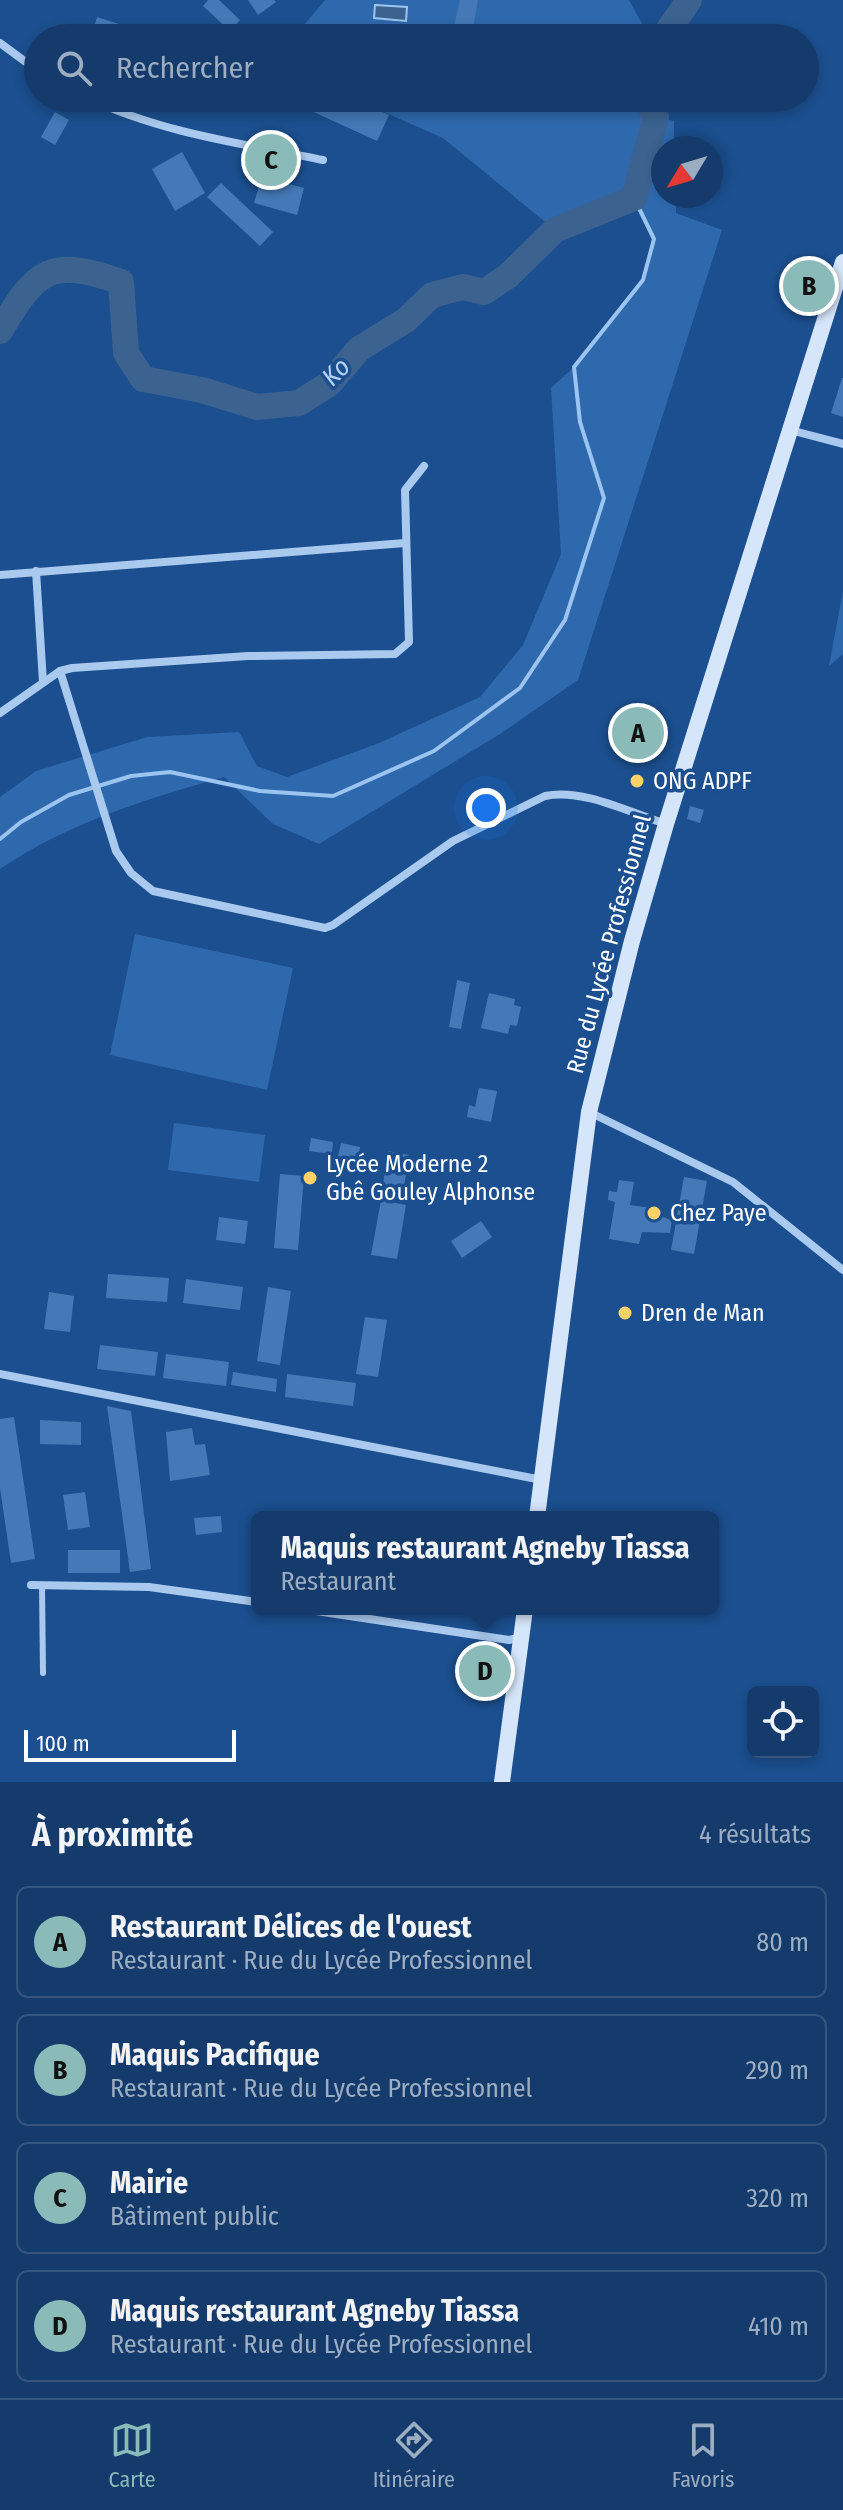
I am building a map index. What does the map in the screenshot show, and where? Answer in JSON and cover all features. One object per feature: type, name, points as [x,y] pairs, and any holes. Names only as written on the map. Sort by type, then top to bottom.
[{"type":"main road","name":"Rue du Lycée Professionnel","points":[[538,1511],[589,1112],[632,941],[666,824],[841,273]]},
{"type":"main road","points":[[502,1782],[517,1642],[524,1615]]},
{"type":"street","points":[[0,43],[24,61]]},
{"type":"street","points":[[122,112],[194,135],[323,160]]},
{"type":"street","points":[[790,430],[843,444]]},
{"type":"street","points":[[0,713],[60,671],[248,656],[395,654],[409,642],[405,490],[424,466]]},
{"type":"street","points":[[0,575],[405,543]]},
{"type":"street","points":[[36,571],[43,682]]},
{"type":"street","points":[[60,671],[116,851],[131,873],[153,891],[325,928],[453,841],[545,796],[559,793],[579,797],[666,824]]},
{"type":"street","points":[[589,1112],[733,1182],[843,1270]]},
{"type":"street","points":[[0,1374],[542,1480]]},
{"type":"street","points":[[31,1585],[149,1587],[251,1601]]},
{"type":"street","points":[[342,1615],[517,1642]]},
{"type":"lane","points":[[42,1585],[43,1673]]},
{"type":"shaded area","points":[[325,0],[629,0],[642,24],[305,24]]},
{"type":"shaded area","points":[[375,5],[407,7],[406,21],[374,18]]},
{"type":"shaded area","points":[[384,112],[653,112],[656,117],[674,121],[674,136],[651,136],[651,208],[676,208],[676,213],[722,230],[578,680],[500,734],[319,844],[273,824],[224,777],[80,825],[0,869],[0,797],[36,771],[147,737],[239,732],[257,766],[287,777],[379,743],[480,697],[523,645],[561,554],[551,388],[574,367],[643,280],[654,239],[634,198],[555,230],[443,138]]},
{"type":"shaded area","points":[[843,591],[843,654],[829,666]]},
{"type":"shaded area","points":[[135,934],[293,968],[267,1090],[110,1055]]},
{"type":"shaded area","points":[[174,1123],[265,1135],[259,1182],[168,1170]]},
{"type":"building","points":[[208,0],[219,0],[240,20],[236,24],[222,24],[203,6]]},
{"type":"building","points":[[248,0],[274,0],[276,2],[258,15]]},
{"type":"building","points":[[460,0],[478,0],[474,24],[454,24]]},
{"type":"building","points":[[97,17],[119,24],[95,24]]},
{"type":"building","points":[[55,112],[69,120],[55,145],[41,137]]},
{"type":"building","points":[[314,112],[382,112],[389,115],[377,141]]},
{"type":"building","points":[[182,152],[205,193],[175,211],[152,169]]},
{"type":"building","points":[[262,177],[304,188],[297,215],[254,203]]},
{"type":"building","points":[[221,183],[273,232],[260,246],[207,197]]},
{"type":"building","points":[[843,378],[843,417],[831,413]]},
{"type":"building","points":[[628,708],[659,719],[646,756],[614,745]]},
{"type":"building","points":[[690,806],[704,810],[700,823],[687,819]]},
{"type":"building","points":[[457,980],[470,983],[461,1029],[449,1027]]},
{"type":"building","points":[[489,993],[515,999],[514,1005],[521,1007],[517,1026],[510,1025],[508,1034],[481,1028]]},
{"type":"building","points":[[479,1088],[497,1091],[491,1122],[467,1117],[469,1105],[475,1107]]},
{"type":"building","points":[[311,1138],[333,1142],[332,1154],[309,1151]]},
{"type":"building","points":[[341,1143],[360,1147],[358,1160],[338,1156]]},
{"type":"building","points":[[388,1151],[409,1155],[403,1194],[382,1191]]},
{"type":"building","points":[[280,1174],[304,1176],[298,1250],[274,1248]]},
{"type":"building","points":[[684,1177],[707,1181],[694,1254],[671,1250]]},
{"type":"building","points":[[619,1180],[634,1182],[630,1205],[651,1208],[650,1213],[672,1220],[670,1233],[642,1232],[639,1244],[609,1239],[615,1202],[608,1200],[609,1191],[617,1192]]},
{"type":"building","points":[[381,1200],[406,1205],[397,1259],[371,1255]]},
{"type":"building","points":[[219,1217],[248,1221],[245,1244],[216,1240]]},
{"type":"building","points":[[481,1221],[492,1237],[462,1258],[451,1241]]},
{"type":"building","points":[[108,1274],[169,1278],[167,1302],[106,1298]]},
{"type":"building","points":[[186,1279],[243,1287],[240,1310],[183,1303]]},
{"type":"building","points":[[268,1287],[291,1291],[280,1365],[257,1361]]},
{"type":"building","points":[[49,1292],[74,1296],[70,1332],[44,1329]]},
{"type":"building","points":[[365,1317],[387,1320],[378,1377],[356,1374]]},
{"type":"building","points":[[100,1345],[158,1352],[155,1376],[97,1369]]},
{"type":"building","points":[[166,1354],[229,1362],[226,1386],[163,1378]]},
{"type":"building","points":[[233,1372],[277,1379],[276,1392],[231,1385]]},
{"type":"building","points":[[287,1374],[356,1383],[353,1406],[285,1397]]},
{"type":"building","points":[[107,1406],[131,1411],[151,1569],[130,1572]]},
{"type":"building","points":[[14,1417],[35,1559],[11,1563],[0,1488],[0,1419]]},
{"type":"building","points":[[40,1420],[81,1422],[81,1445],[40,1444]]},
{"type":"building","points":[[192,1428],[195,1445],[205,1444],[210,1475],[170,1481],[166,1432]]},
{"type":"building","points":[[85,1492],[90,1527],[68,1530],[63,1495]]},
{"type":"building","points":[[221,1516],[222,1532],[196,1535],[194,1518]]},
{"type":"building","points":[[68,1550],[120,1550],[120,1573],[68,1573]]},
{"type":"waterway","name":"Ko","points":[[673,24],[689,0]]},
{"type":"waterway","name":"Ko","points":[[0,331],[25,294],[48,274],[61,270],[97,274],[121,282],[126,353],[143,379],[202,390],[257,407],[299,403],[329,384],[359,349],[406,320],[432,295],[463,287],[484,292],[508,276],[555,230],[634,198],[656,117],[653,112]]},
{"type":"waterway","points":[[0,839],[21,822],[69,795],[131,776],[170,772],[260,791],[333,796],[434,751],[520,688],[565,620],[604,498],[580,422],[574,367],[643,280],[654,239],[634,198]]},
{"type":"place","name":"Mairie","points":[[271,160]]},
{"type":"place","name":"Maquis Pacifique","points":[[809,286]]},
{"type":"place","name":"Restaurant Délices de l'ouest","points":[[638,733]]},
{"type":"place","name":"ONG ADPF","points":[[637,781]]},
{"type":"place","name":"Lycée Moderne 2 Gbê Gouley Alphonse","points":[[310,1178]]},
{"type":"place","name":"Chez Paye","points":[[654,1213]]},
{"type":"place","name":"Dren de Man","points":[[625,1313]]},
{"type":"place","name":"Maquis restaurant Agneby Tiassa","points":[[485,1671]]}]
